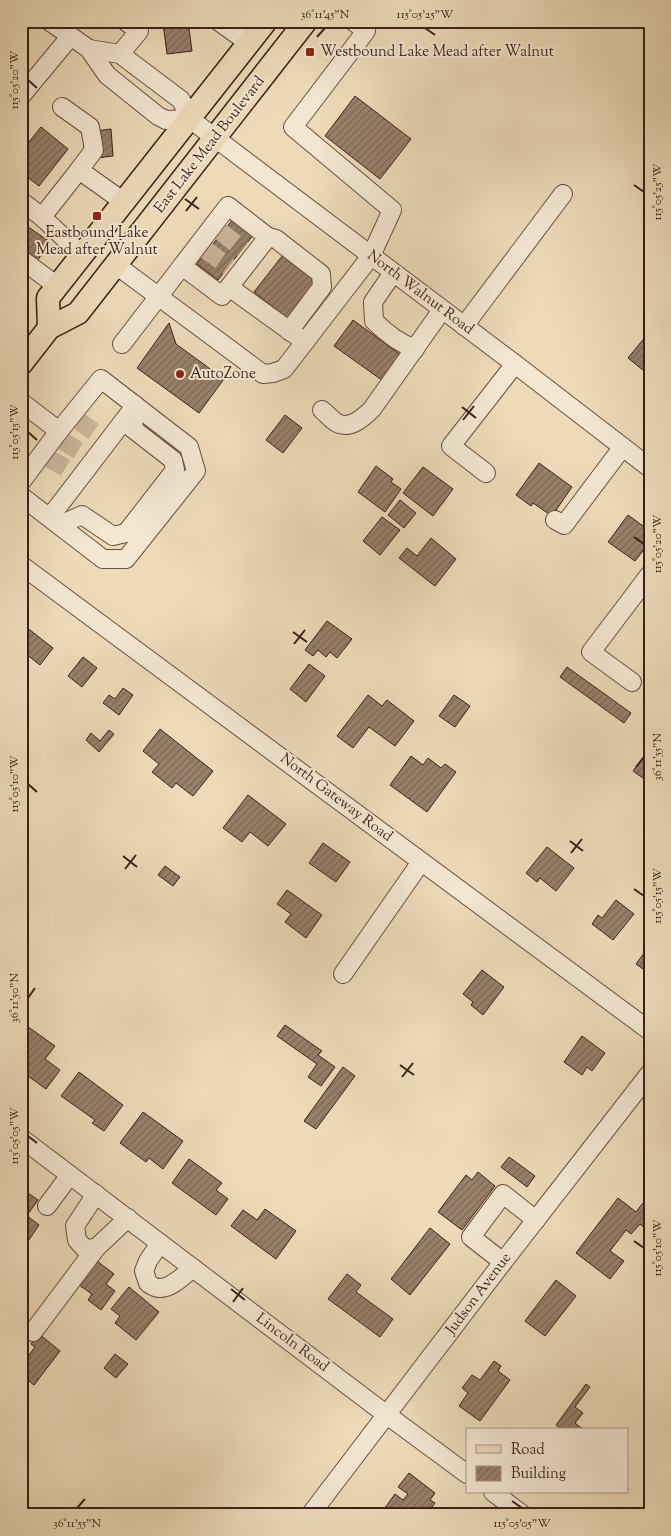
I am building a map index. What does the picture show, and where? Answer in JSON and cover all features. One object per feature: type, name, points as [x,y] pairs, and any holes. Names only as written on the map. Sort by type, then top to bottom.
[{"type":"main road","points":[[49,328],[48,298],[266,21]]},
{"type":"main road","name":"East Lake Mead Boulevard","points":[[21,364],[49,328],[78,313],[306,21]]},
{"type":"street","name":"North Walnut Road","points":[[49,21],[89,49],[107,75],[158,116],[166,120],[190,119]]},
{"type":"street","points":[[120,54],[139,31],[125,21]]},
{"type":"street","points":[[218,21],[249,43]]},
{"type":"street","points":[[116,265],[263,374],[284,369],[371,256],[392,210],[294,127],[366,31],[352,21]]},
{"type":"street","points":[[21,96],[70,37]]},
{"type":"street","name":"North Walnut Road","points":[[89,49],[120,54],[181,100],[190,119],[516,364],[650,468]]},
{"type":"street","points":[[42,217],[94,150],[90,127],[62,107]]},
{"type":"street","points":[[79,170],[124,202]]},
{"type":"street","points":[[464,326],[563,194]]},
{"type":"street","points":[[21,201],[42,217],[82,255]]},
{"type":"street","points":[[122,344],[182,266],[203,247],[217,229],[228,206],[268,236],[276,239],[321,274],[322,287],[289,331]]},
{"type":"street","points":[[182,266],[222,296],[232,276],[248,253],[268,236]]},
{"type":"street","points":[[21,259],[57,286]]},
{"type":"street","points":[[393,273],[373,302],[374,321],[404,345],[414,349]]},
{"type":"street","points":[[232,276],[289,331],[305,342]]},
{"type":"street","points":[[322,410],[339,424],[348,425],[360,420],[372,409],[442,310]]},
{"type":"street","points":[[486,473],[451,446],[516,364]]},
{"type":"street","points":[[21,482],[46,457],[59,436],[75,419],[101,379],[189,446],[196,470],[126,558],[103,559],[21,496]]},
{"type":"street","points":[[21,402],[59,436]]},
{"type":"street","points":[[55,521],[77,475],[104,439],[135,405]]},
{"type":"street","points":[[55,521],[82,515],[113,536],[126,533],[175,470],[173,460],[133,429],[135,405]]},
{"type":"street","points":[[555,520],[564,525],[622,448]]},
{"type":"street","name":"North Gateway Road","points":[[21,566],[650,1031]]},
{"type":"street","points":[[632,682],[591,652],[650,574]]},
{"type":"street","points":[[343,974],[421,862]]},
{"type":"street","name":"Judson Avenue","points":[[310,1515],[650,1073]]},
{"type":"street","name":"Lincoln Road","points":[[21,1138],[466,1473]]},
{"type":"street","points":[[47,1206],[70,1175]]},
{"type":"street","points":[[96,1194],[75,1226],[77,1240],[85,1248],[96,1248]]},
{"type":"street","points":[[503,1262],[471,1237],[503,1194],[536,1220]]},
{"type":"street","points":[[33,1332],[96,1248],[128,1218]]},
{"type":"street","points":[[160,1243],[148,1261],[144,1272],[148,1284],[158,1288],[167,1287],[193,1268]]},
{"type":"street","points":[[496,1494],[524,1515]]},
{"type":"building","points":[[188,21],[192,51],[167,54],[163,23]]},
{"type":"building","points":[[355,96],[411,139],[380,179],[325,136]]},
{"type":"building","points":[[41,127],[68,149],[39,186],[21,172],[21,152]]},
{"type":"building","points":[[111,129],[113,156],[97,158],[95,131]]},
{"type":"building","points":[[234,218],[254,234],[218,280],[197,264]]},
{"type":"building","points":[[24,224],[50,242],[35,264],[21,255],[21,228]]},
{"type":"building","points":[[286,251],[320,278],[288,319],[254,292]]},
{"type":"building","points":[[353,320],[405,358],[386,383],[334,346]]},
{"type":"building","name":"AutoZone","points":[[169,323],[176,344],[224,379],[199,413],[137,368]]},
{"type":"building","points":[[646,336],[650,339],[649,375],[628,358]]},
{"type":"building","points":[[285,415],[302,428],[283,453],[266,440]]},
{"type":"building","points":[[539,463],[572,487],[552,516],[533,503],[531,506],[516,495]]},
{"type":"building","points":[[376,466],[393,479],[391,482],[401,489],[385,512],[358,492]]},
{"type":"building","points":[[423,467],[453,489],[433,516],[403,493]]},
{"type":"building","points":[[400,500],[416,513],[404,528],[388,515]]},
{"type":"building","points":[[628,515],[650,531],[650,542],[635,561],[608,542]]},
{"type":"building","points":[[382,517],[400,530],[380,555],[363,541]]},
{"type":"building","points":[[431,538],[456,559],[435,586],[399,558],[407,548],[417,556]]},
{"type":"building","points":[[327,621],[352,639],[337,658],[330,652],[326,657],[318,650],[313,656],[305,650]]},
{"type":"building","points":[[21,623],[53,648],[40,665],[21,650]]},
{"type":"building","points":[[83,657],[97,668],[82,687],[68,676]]},
{"type":"building","points":[[309,664],[325,676],[306,702],[290,689]]},
{"type":"building","points":[[567,667],[631,713],[624,723],[560,677]]},
{"type":"building","points":[[123,688],[133,695],[119,715],[103,703],[109,695],[115,699]]},
{"type":"building","points":[[368,695],[382,706],[387,700],[414,721],[395,746],[369,727],[353,748],[337,736]]},
{"type":"building","points":[[454,695],[470,706],[455,727],[439,716]]},
{"type":"building","points":[[160,729],[213,771],[193,796],[176,783],[172,788],[152,772],[159,764],[143,751]]},
{"type":"building","points":[[109,730],[114,734],[99,752],[86,740],[91,733],[100,741]]},
{"type":"building","points":[[647,752],[650,755],[650,783],[633,771]]},
{"type":"building","points":[[411,756],[423,765],[428,758],[441,768],[445,764],[456,772],[427,812],[390,785]]},
{"type":"building","points":[[248,795],[286,824],[268,846],[250,832],[242,842],[223,828]]},
{"type":"building","points":[[323,843],[350,862],[336,882],[309,863]]},
{"type":"building","points":[[547,847],[574,868],[556,891],[540,878],[537,882],[526,873]]},
{"type":"building","points":[[165,866],[180,877],[173,886],[158,875]]},
{"type":"building","points":[[287,890],[322,915],[306,938],[285,922],[291,914],[277,904]]},
{"type":"building","points":[[616,900],[634,914],[613,940],[592,924],[598,915],[602,918]]},
{"type":"building","points":[[650,945],[650,974],[636,964]]},
{"type":"building","points":[[482,970],[504,987],[483,1015],[471,1005],[473,1002],[463,994]]},
{"type":"building","points":[[24,1024],[55,1046],[45,1059],[60,1070],[46,1089],[21,1071],[21,1028]]},
{"type":"building","points":[[285,1025],[322,1051],[318,1055],[335,1067],[321,1086],[308,1077],[317,1064],[277,1036]]},
{"type":"building","points":[[582,1036],[605,1053],[592,1071],[587,1067],[582,1075],[564,1062]]},
{"type":"building","points":[[343,1067],[355,1076],[316,1129],[304,1121]]},
{"type":"building","points":[[79,1072],[123,1105],[104,1131],[92,1123],[95,1120],[61,1096]]},
{"type":"building","points":[[143,1112],[183,1141],[163,1169],[149,1158],[146,1162],[120,1143]]},
{"type":"building","points":[[509,1157],[535,1176],[527,1187],[501,1167]]},
{"type":"building","points":[[189,1159],[222,1183],[216,1190],[228,1199],[216,1215],[172,1183]]},
{"type":"building","points":[[478,1172],[495,1186],[462,1230],[438,1212],[466,1175],[472,1180]]},
{"type":"building","points":[[21,1188],[38,1200],[28,1214],[21,1210]]},
{"type":"building","points":[[618,1198],[636,1212],[643,1203],[650,1209],[650,1226],[647,1230],[640,1224],[631,1234],[626,1230],[610,1251],[624,1261],[610,1279],[576,1253]]},
{"type":"building","points":[[265,1209],[296,1231],[276,1259],[231,1226],[243,1210],[257,1220]]},
{"type":"building","points":[[26,1215],[39,1225],[26,1244],[21,1241],[21,1222]]},
{"type":"building","points":[[430,1228],[450,1244],[410,1295],[391,1279]]},
{"type":"building","points":[[97,1261],[114,1274],[106,1284],[115,1291],[101,1310],[88,1300],[92,1294],[79,1285]]},
{"type":"building","points":[[347,1274],[361,1285],[356,1292],[393,1319],[380,1337],[328,1299]]},
{"type":"building","points":[[556,1280],[576,1296],[545,1336],[525,1321]]},
{"type":"building","points":[[129,1287],[159,1312],[136,1340],[115,1323],[120,1316],[111,1309]]},
{"type":"building","points":[[39,1334],[60,1351],[34,1385],[21,1375],[23,1372],[21,1366],[35,1347],[31,1344]]},
{"type":"building","points":[[115,1354],[128,1364],[116,1378],[104,1368]]},
{"type":"building","points":[[494,1361],[501,1366],[498,1371],[510,1380],[480,1421],[459,1406],[468,1393],[462,1388],[472,1375],[480,1380]]},
{"type":"building","points":[[586,1384],[590,1387],[575,1407],[583,1413],[575,1423],[581,1428],[560,1428],[556,1425]]},
{"type":"building","points":[[409,1473],[435,1493],[430,1500],[435,1503],[426,1515],[421,1511],[418,1515],[386,1515],[382,1512],[395,1494],[403,1500],[408,1494],[398,1487]]},
{"type":"building","points":[[650,1499],[650,1515],[639,1515]]},
{"type":"tunnel","points":[[221,232],[243,249]]},
{"type":"tunnel","points":[[206,250],[229,267]]},
{"type":"tunnel","points":[[79,421],[101,437]]},
{"type":"tunnel","points":[[63,441],[87,456]]},
{"type":"tunnel","points":[[50,459],[74,473]]},
{"type":"place","name":"Westbound Lake Mead after Walnut","points":[[310,52]]},
{"type":"place","name":"Eastbound Lake Mead after Walnut","points":[[97,216]]},
{"type":"place","name":"AutoZone","points":[[180,374]]}]
